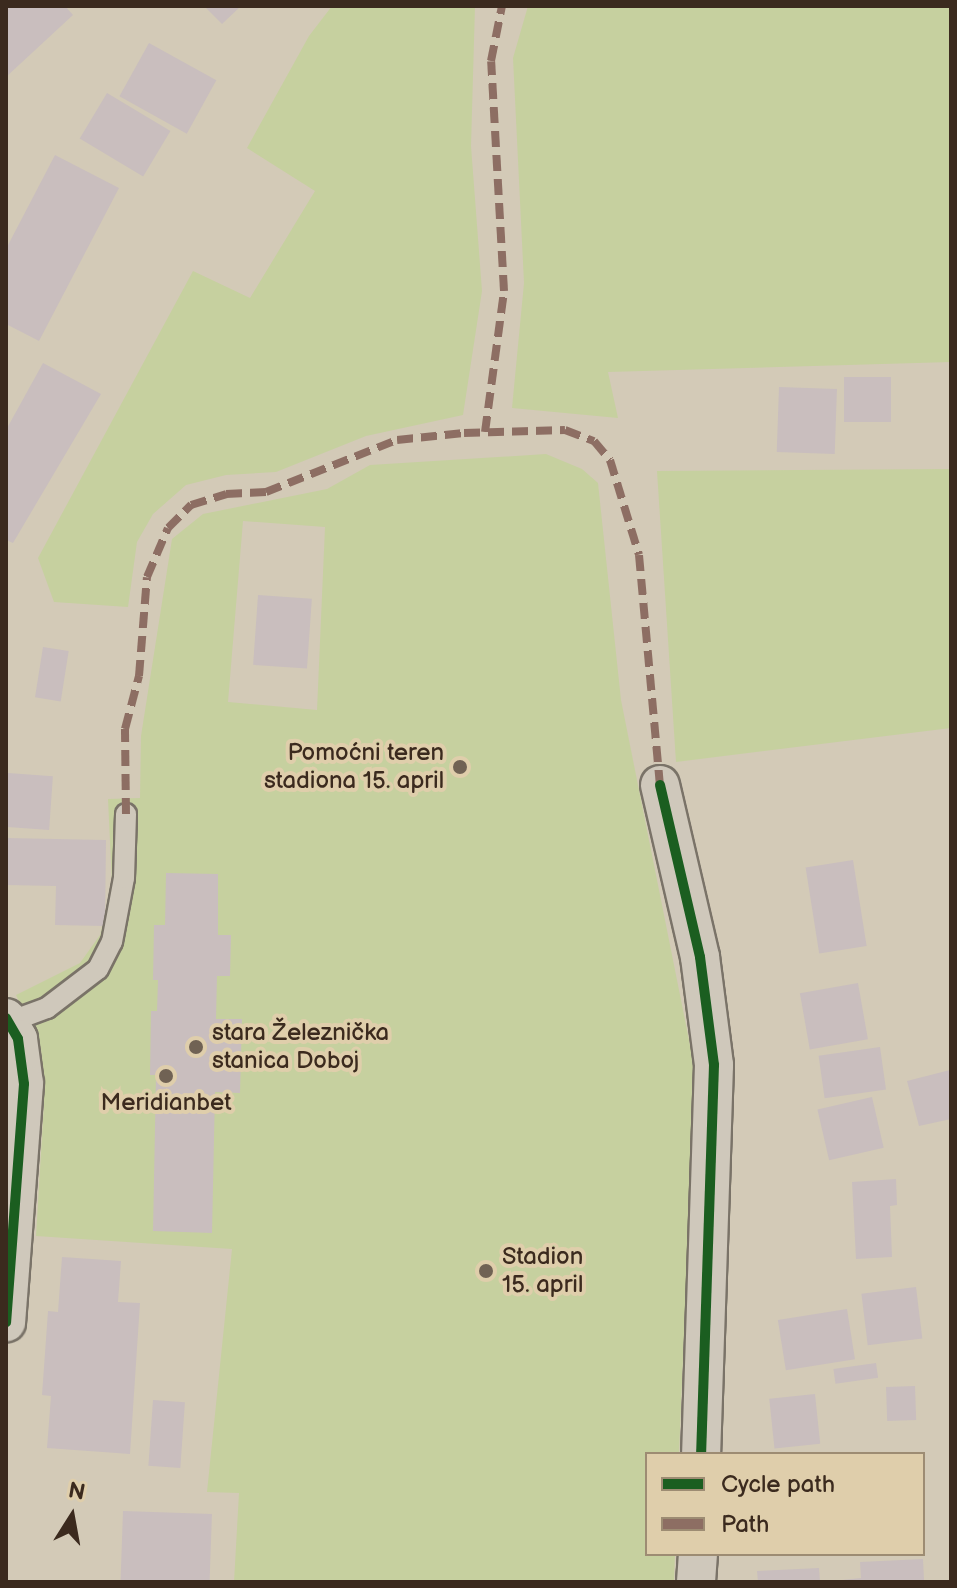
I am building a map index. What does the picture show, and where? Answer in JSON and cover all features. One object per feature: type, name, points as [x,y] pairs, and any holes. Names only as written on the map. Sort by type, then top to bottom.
[{"type":"street","points":[[660,785],[700,957],[714,1065],[701,1452]]},
{"type":"street","points":[[6,1322],[24,1084],[22,1054],[8,1020]]},
{"type":"street","points":[[696,1582],[698,1556]]},
{"type":"lane","points":[[8,1020],[47,1008],[98,969],[112,942],[124,878],[126,814]]},
{"type":"green space","points":[[332,6],[475,6],[471,146],[482,291],[463,415],[366,436],[276,472],[226,475],[186,485],[153,514],[137,542],[128,607],[54,602],[38,558],[193,271],[250,298],[315,191],[247,148],[309,36]]},
{"type":"green space","points":[[528,6],[951,6],[951,362],[608,372],[618,418],[512,408],[524,283],[513,58]]},
{"type":"green space","points":[[546,454],[582,469],[598,483],[621,700],[695,1070],[679,1452],[645,1452],[645,1556],[675,1556],[674,1582],[234,1582],[239,1493],[207,1492],[232,1249],[36,1236],[44,1103],[41,1049],[16,995],[80,963],[100,935],[112,885],[108,799],[140,798],[141,736],[172,539],[203,514],[327,489],[370,465]],"holes":[[[243,521],[325,527],[317,710],[228,702]]]},
{"type":"green space","points":[[951,469],[951,728],[676,762],[657,471]]},
{"type":"building","points":[[6,6],[65,6],[73,15],[6,77]]},
{"type":"building","points":[[204,6],[241,6],[222,24]]},
{"type":"building","points":[[149,43],[216,80],[187,134],[119,96]]},
{"type":"building","points":[[107,93],[170,131],[143,177],[80,138]]},
{"type":"building","points":[[55,155],[119,188],[39,341],[6,324],[6,249]]},
{"type":"building","points":[[43,363],[101,394],[13,543],[6,540],[6,430]]},
{"type":"building","points":[[844,377],[891,377],[891,422],[844,422]]},
{"type":"building","points":[[779,387],[837,389],[835,454],[777,452]]},
{"type":"building","points":[[258,595],[312,599],[307,669],[253,665]]},
{"type":"building","points":[[43,647],[69,651],[61,701],[35,697]]},
{"type":"building","points":[[8,773],[53,776],[49,830],[6,827]]},
{"type":"building","points":[[6,838],[106,840],[105,926],[55,925],[56,886],[6,885]]},
{"type":"building","points":[[853,860],[867,946],[819,953],[806,868]]},
{"type":"building","name":"stara Železnička stanica Doboj","points":[[166,873],[218,874],[218,935],[231,935],[230,976],[217,976],[216,1019],[242,1019],[240,1093],[215,1092],[212,1233],[153,1231],[156,1075],[150,1075],[151,1011],[157,1011],[158,980],[153,980],[154,925],[165,925]]},
{"type":"building","points":[[858,983],[868,1039],[810,1049],[800,993]]},
{"type":"building","points":[[880,1047],[886,1090],[825,1098],[819,1056]]},
{"type":"building","points":[[950,1070],[951,1119],[919,1126],[907,1081]]},
{"type":"building","points":[[872,1097],[884,1148],[829,1160],[817,1110]]},
{"type":"building","points":[[896,1179],[897,1205],[890,1206],[892,1257],[856,1259],[852,1182]]},
{"type":"building","points":[[62,1257],[121,1261],[118,1302],[140,1303],[130,1454],[47,1448],[51,1396],[42,1395],[48,1311],[58,1312]]},
{"type":"building","points":[[916,1287],[922,1339],[868,1345],[861,1294]]},
{"type":"building","points":[[847,1309],[855,1359],[786,1370],[778,1320]]},
{"type":"building","points":[[876,1363],[878,1378],[836,1384],[833,1369]]},
{"type":"building","points":[[915,1386],[916,1420],[887,1421],[886,1387]]},
{"type":"building","points":[[815,1394],[820,1444],[774,1449],[769,1399]]},
{"type":"building","points":[[153,1400],[185,1402],[180,1468],[148,1466]]},
{"type":"building","points":[[123,1511],[212,1514],[210,1582],[121,1582]]},
{"type":"building","points":[[923,1559],[924,1580],[951,1582],[823,1582],[861,1578],[860,1562]]},
{"type":"building","points":[[819,1568],[820,1582],[758,1582],[757,1571]]},
{"type":"marked path","points":[[485,432],[504,291],[491,61],[502,6]]},
{"type":"marked path","points":[[126,814],[125,729],[139,676],[147,577],[168,528],[191,505],[226,494],[266,492],[397,440],[464,433],[565,430],[594,441],[610,460],[639,555],[660,785]]},
{"type":"cycle path","points":[[660,785],[700,957],[714,1065],[701,1452]]},
{"type":"cycle path","points":[[6,1018],[18,1039],[24,1084],[6,1322]]},
{"type":"place","name":"Pomoćni teren stadiona 15. april","points":[[460,767]]},
{"type":"place","name":"stara Železnička stanica Doboj","points":[[196,1047]]},
{"type":"place","name":"Meridianbet","points":[[166,1076]]},
{"type":"place","name":"Stadion 15. april","points":[[486,1271]]}]
